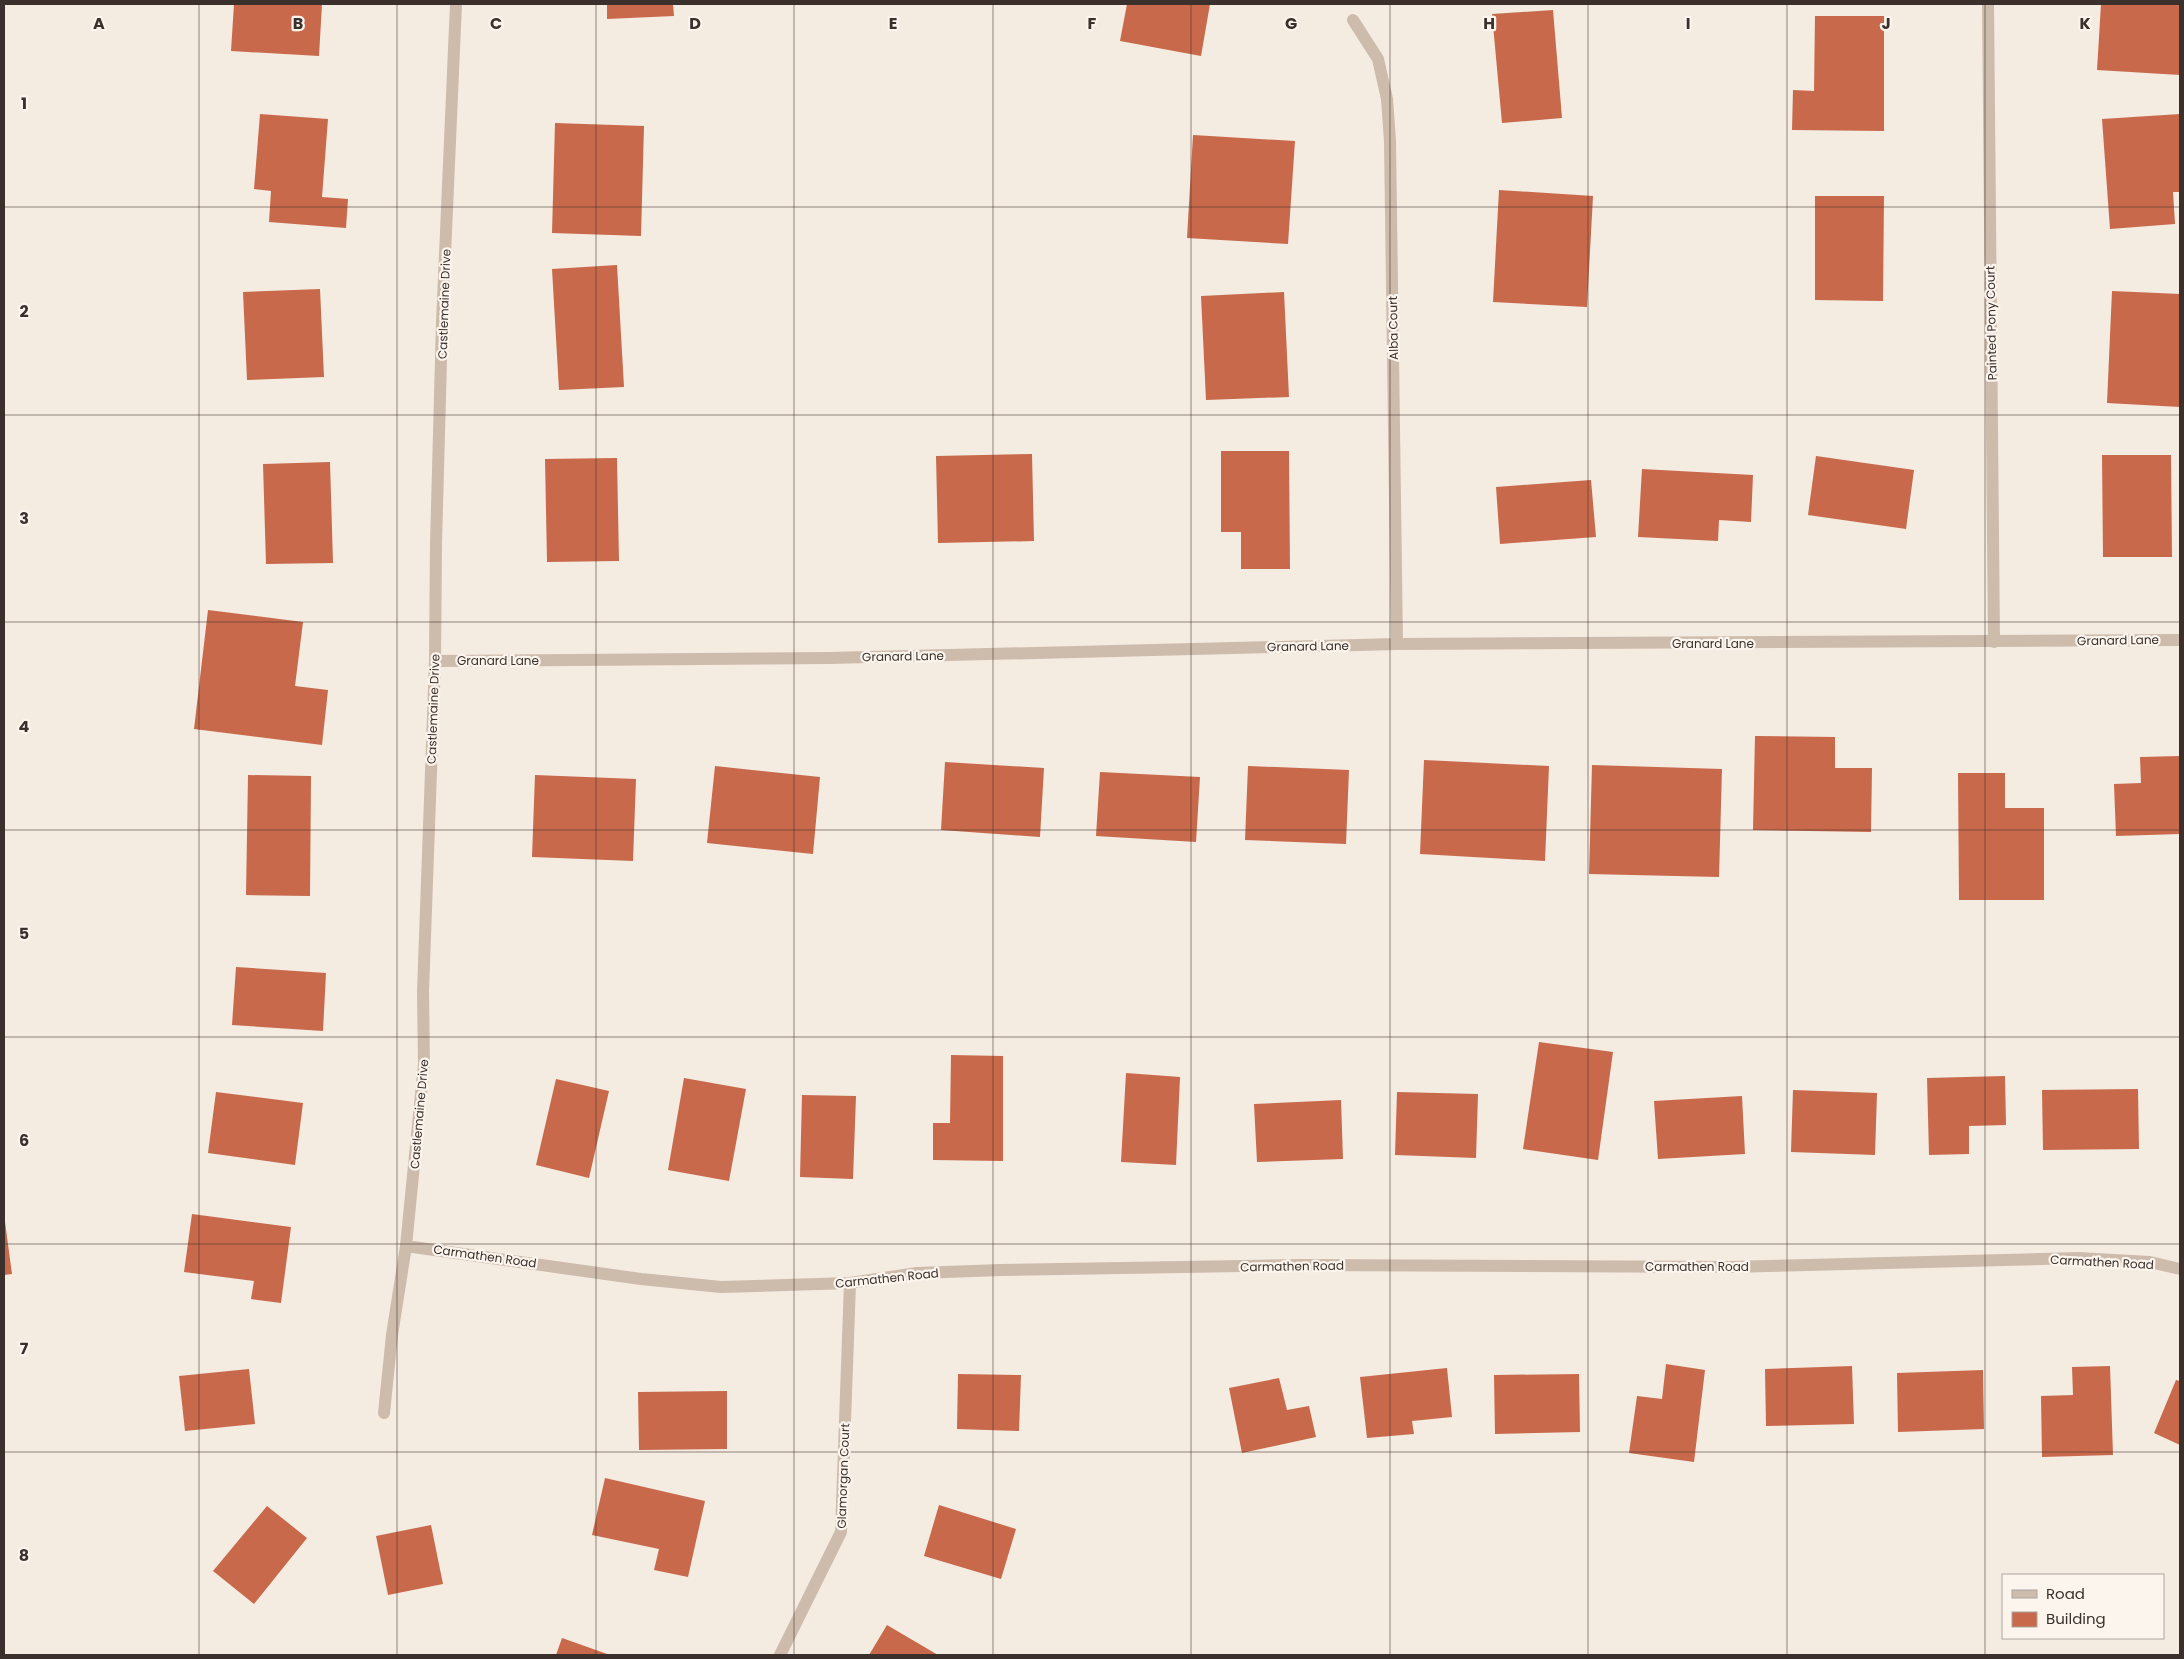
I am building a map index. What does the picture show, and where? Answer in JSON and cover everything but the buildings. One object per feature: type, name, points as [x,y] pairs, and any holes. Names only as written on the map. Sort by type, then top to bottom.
[{"type":"street","name":"Castlemaine Drive","points":[[384,1413],[392,1335],[406,1246],[424,1064],[423,992],[435,661],[442,323],[456,4]]},
{"type":"street","name":"Painted Pony Court","points":[[1988,4],[1994,642]]},
{"type":"street","name":"Alba Court","points":[[1353,20],[1378,59],[1387,100],[1390,141],[1397,644]]},
{"type":"street","name":"Granard Lane","points":[[435,661],[829,658],[1397,644],[2180,640]]},
{"type":"street","name":"Carmathen Road","points":[[406,1246],[641,1279],[721,1287],[850,1283],[917,1273],[1301,1265],[1729,1267],[2078,1258],[2150,1262],[2180,1269]]},
{"type":"street","name":"Glamorgan Court","points":[[780,1655],[841,1532],[850,1283]]}]
